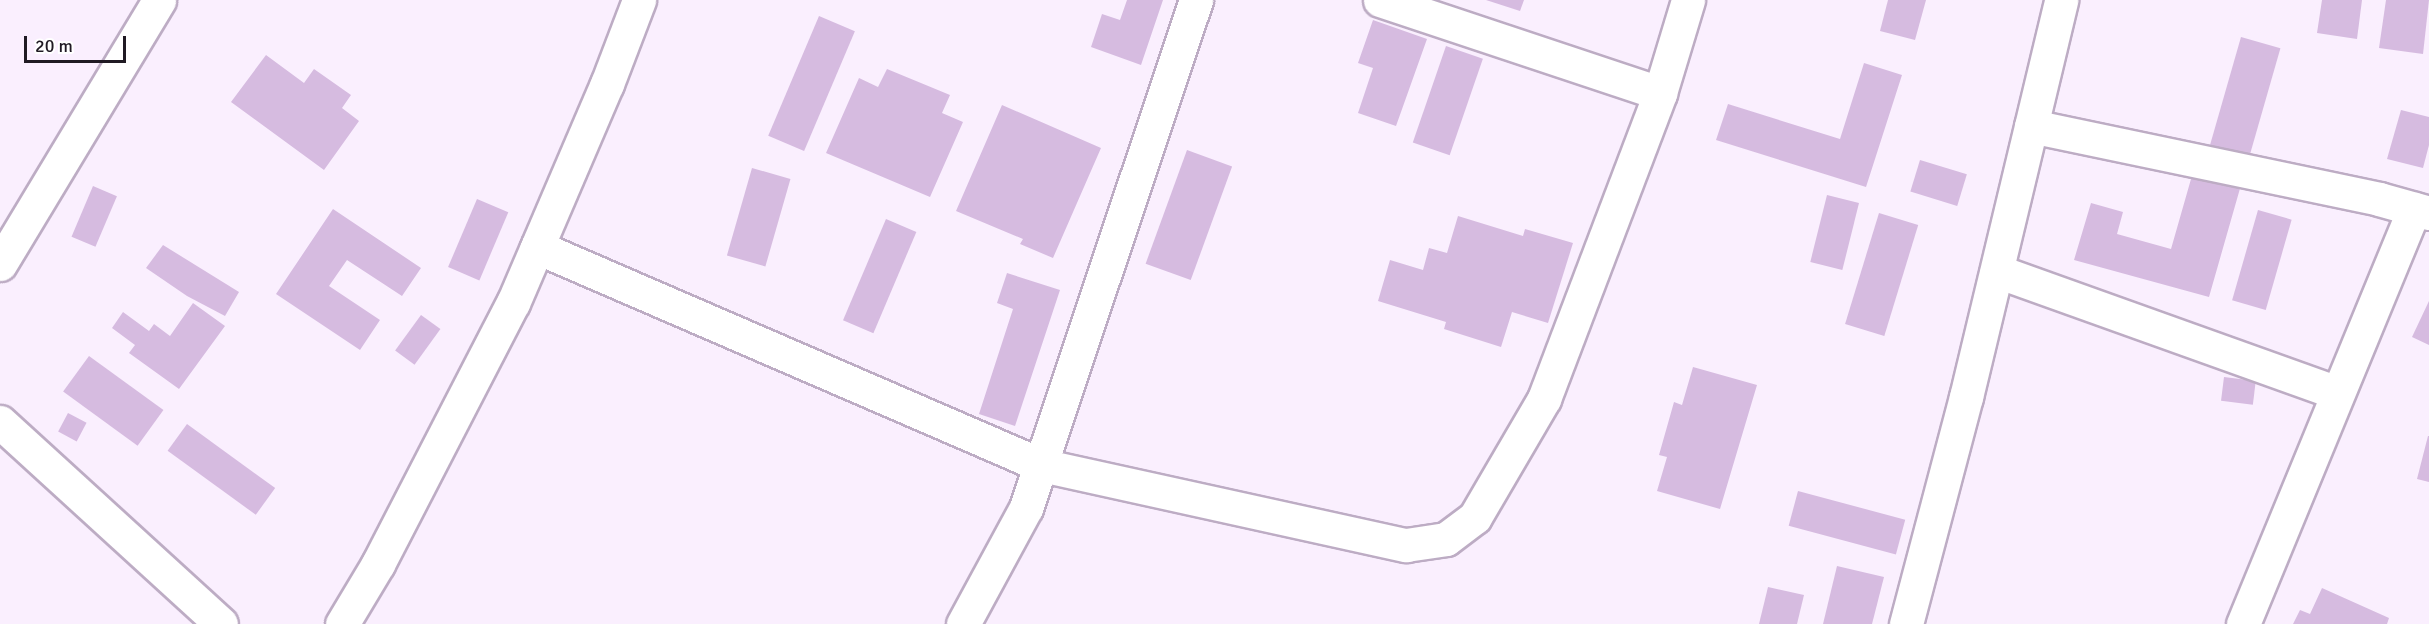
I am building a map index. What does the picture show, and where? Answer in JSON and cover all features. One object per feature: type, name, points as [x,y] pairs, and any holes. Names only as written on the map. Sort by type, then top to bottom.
[{"type":"street","points":[[0,264],[159,0]]},
{"type":"street","points":[[342,624],[399,523],[513,303],[639,0]]},
{"type":"street","points":[[963,624],[1026,508],[1196,0]]},
{"type":"street","points":[[1380,0],[1660,93]]},
{"type":"street","points":[[537,247],[1041,465],[1406,545],[1446,539],[1475,517],[1544,399],[1660,93],[1688,0]]},
{"type":"street","points":[[1906,624],[1997,271],[2061,0]]},
{"type":"street","points":[[2031,126],[2379,199],[2421,211],[2337,393],[2243,624]]},
{"type":"street","points":[[1997,271],[2337,393]]},
{"type":"street","points":[[0,422],[221,624]]},
{"type":"building","points":[[1127,0],[1163,0],[1141,65],[1091,47],[1102,14],[1120,20]]},
{"type":"building","points":[[1486,0],[1524,0],[1520,11]]},
{"type":"building","points":[[1888,0],[1926,0],[1915,40],[1880,31]]},
{"type":"building","points":[[2322,0],[2362,0],[2357,39],[2317,33]]},
{"type":"building","points":[[2386,0],[2429,0],[2423,54],[2379,48]]},
{"type":"building","points":[[819,16],[855,31],[804,151],[768,136]]},
{"type":"building","points":[[1373,20],[1427,39],[1396,126],[1358,113],[1373,68],[1358,63]]},
{"type":"building","points":[[2241,37],[2280,48],[2247,167],[2207,155]]},
{"type":"building","points":[[1446,46],[1483,59],[1450,155],[1413,142]]},
{"type":"building","points":[[266,55],[304,83],[314,69],[351,95],[342,108],[359,121],[324,170],[231,102]]},
{"type":"building","points":[[1864,63],[1902,75],[1866,187],[1716,140],[1728,104],[1840,139]]},
{"type":"building","points":[[887,69],[950,95],[942,113],[963,122],[930,197],[826,153],[859,78],[878,87]]},
{"type":"building","points":[[1002,105],[1101,148],[1053,258],[1020,244],[1023,239],[956,211]]},
{"type":"building","points":[[2401,110],[2429,117],[2429,145],[2423,168],[2387,159]]},
{"type":"building","points":[[1187,150],[1232,166],[1191,280],[1146,264]]},
{"type":"building","points":[[1920,160],[1967,174],[1957,206],[1910,192]]},
{"type":"building","points":[[752,168],[790,179],[765,267],[727,255]]},
{"type":"building","points":[[2193,172],[2241,185],[2209,297],[2074,260],[2091,203],[2123,212],[2117,234],[2171,249]]},
{"type":"building","points":[[93,186],[117,196],[95,247],[72,237]]},
{"type":"building","points":[[1827,195],[1859,203],[1842,270],[1810,262]]},
{"type":"building","points":[[477,199],[508,212],[479,280],[448,267]]},
{"type":"building","points":[[333,209],[421,268],[402,296],[347,260],[329,286],[380,320],[360,350],[276,294]]},
{"type":"building","points":[[2258,210],[2292,220],[2266,310],[2232,300]]},
{"type":"building","points":[[1879,213],[1918,225],[1884,336],[1845,324]]},
{"type":"building","points":[[1458,216],[1523,236],[1525,229],[1573,243],[1548,323],[1512,312],[1501,347],[1444,329],[1446,322],[1378,301],[1390,260],[1423,270],[1429,248],[1447,253]]},
{"type":"building","points":[[886,219],[916,232],[873,333],[843,320]]},
{"type":"building","points":[[163,245],[239,292],[225,316],[187,296],[146,268]]},
{"type":"building","points":[[1007,273],[1060,290],[1015,426],[979,414],[1013,309],[997,303]]},
{"type":"building","points":[[2429,301],[2429,345],[2412,337]]},
{"type":"building","points":[[193,303],[225,326],[179,389],[129,353],[135,345],[112,328],[123,312],[149,331],[154,324],[170,336]]},
{"type":"building","points":[[421,315],[440,329],[415,365],[395,351]]},
{"type":"building","points":[[89,356],[163,410],[138,446],[63,392]]},
{"type":"building","points":[[1693,367],[1757,385],[1720,509],[1657,491],[1667,457],[1659,455],[1674,402],[1682,405]]},
{"type":"building","points":[[2224,377],[2256,381],[2253,405],[2221,401]]},
{"type":"building","points":[[68,413],[87,423],[77,441],[58,432]]},
{"type":"building","points":[[187,424],[275,488],[256,515],[168,451]]},
{"type":"building","points":[[2429,436],[2429,482],[2417,479]]},
{"type":"building","points":[[1798,491],[1905,520],[1896,555],[1789,526]]},
{"type":"building","points":[[1837,566],[1884,577],[1872,624],[1823,624]]},
{"type":"building","points":[[1768,587],[1804,595],[1797,624],[1759,624]]},
{"type":"building","points":[[2322,588],[2389,618],[2387,624],[2293,624],[2300,610],[2310,614]]}]
